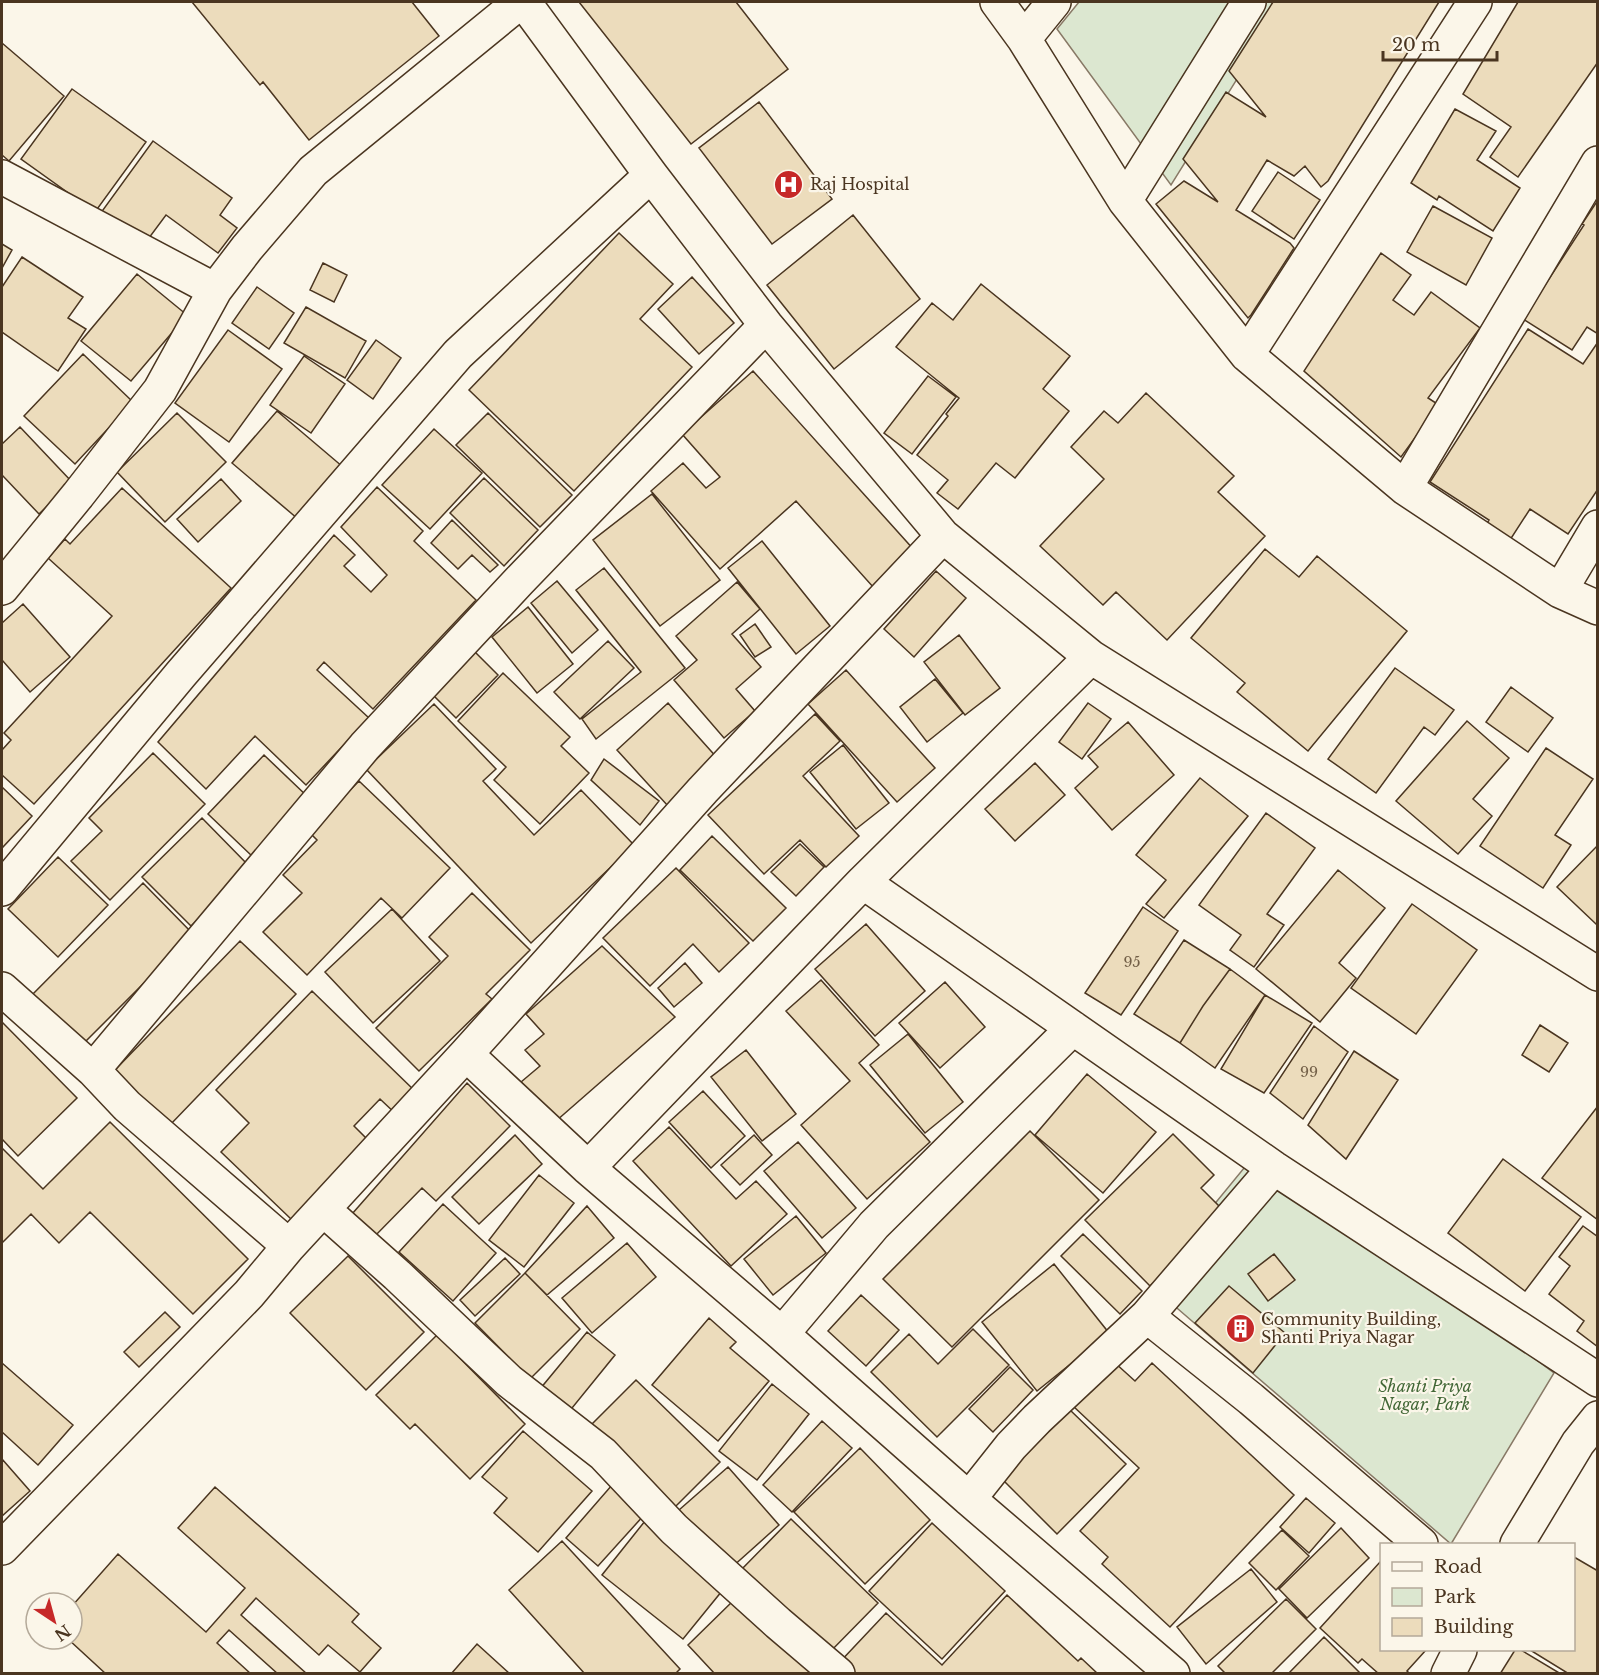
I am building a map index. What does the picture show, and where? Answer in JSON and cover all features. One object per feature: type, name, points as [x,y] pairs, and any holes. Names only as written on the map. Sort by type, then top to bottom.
[{"type":"street","points":[[2,588],[160,390],[215,290],[247,248],[313,171],[522,2],[766,325],[943,536],[1091,657],[1598,975]]},
{"type":"street","points":[[997,2],[1024,39],[1125,201],[1247,355],[1405,488],[1560,591],[1598,608]]},
{"type":"street","points":[[1024,39],[1053,2]]},
{"type":"street","points":[[1125,201],[1249,2]]},
{"type":"street","points":[[1247,355],[1475,2]]},
{"type":"street","points":[[1405,488],[1598,163]]},
{"type":"street","points":[[2,889],[181,674],[458,354],[651,175]]},
{"type":"street","points":[[2,177],[215,290]]},
{"type":"street","points":[[93,1070],[365,746],[519,581],[766,325]]},
{"type":"street","points":[[1560,591],[1598,527]]},
{"type":"street","points":[[2,1548],[249,1294],[288,1246],[324,1210],[466,1054],[703,790],[943,536]]},
{"type":"street","points":[[588,1168],[863,882],[1091,657]]},
{"type":"street","points":[[863,882],[1274,1168],[1598,1380]]},
{"type":"street","points":[[2,989],[93,1070],[127,1106],[288,1246]]},
{"type":"street","points":[[782,1334],[874,1224],[1073,1028]]},
{"type":"street","points":[[466,1054],[588,1168],[1173,1674]]},
{"type":"street","points":[[969,1499],[1017,1439],[1147,1316],[1274,1168]]},
{"type":"street","points":[[324,1210],[397,1275],[509,1381],[603,1454],[674,1529],[838,1674]]},
{"type":"street","points":[[1147,1316],[1251,1399],[1419,1543]]},
{"type":"street","points":[[1518,1543],[1578,1443],[1598,1418]]},
{"type":"street","points":[[1448,1674],[1460,1651]]},
{"type":"green space","points":[[1079,2],[1285,2],[1171,185],[1057,29]]},
{"type":"green space","name":"Shanti Priya Nagar, Park","points":[[1258,1151],[1554,1373],[1450,1543],[1149,1284]]},
{"type":"building","points":[[192,2],[412,2],[439,36],[309,140],[263,82],[260,85]]},
{"type":"building","points":[[579,2],[736,2],[788,69],[691,144]]},
{"type":"building","points":[[1273,2],[1439,2],[1328,181],[1321,187],[1305,166],[1294,176],[1267,160],[1236,210],[1290,243],[1294,248],[1248,318],[1156,204],[1184,181],[1218,202],[1183,159],[1226,92],[1266,117],[1229,71]]},
{"type":"building","points":[[1518,2],[1598,2],[1598,62],[1518,177],[1490,157],[1511,127],[1463,94]]},
{"type":"building","points":[[2,43],[64,96],[9,161],[2,155]]},
{"type":"building","points":[[72,89],[146,142],[95,212],[21,159]]},
{"type":"building","points":[[759,102],[832,199],[772,244],[699,148]]},
{"type":"building","points":[[1455,109],[1496,131],[1477,160],[1520,188],[1493,231],[1439,196],[1437,200],[1411,183]]},
{"type":"building","points":[[153,141],[232,198],[220,215],[237,228],[218,253],[166,215],[143,246],[100,214]]},
{"type":"building","points":[[1278,172],[1320,200],[1294,239],[1252,211]]},
{"type":"building","points":[[1598,200],[1598,334],[1587,327],[1572,350],[1523,319]]},
{"type":"building","points":[[1433,206],[1492,238],[1466,285],[1407,252]]},
{"type":"building","points":[[853,215],[920,299],[834,369],[767,285]]},
{"type":"building","points":[[619,233],[673,284],[640,319],[692,367],[574,491],[469,390]]},
{"type":"building","points":[[2,244],[12,250],[2,268]]},
{"type":"building","points":[[1381,253],[1411,275],[1393,300],[1414,315],[1431,292],[1480,328],[1428,398],[1439,405],[1401,457],[1304,371]]},
{"type":"building","points":[[22,257],[83,297],[68,318],[86,329],[58,371],[2,332],[2,287]]},
{"type":"building","points":[[323,263],[347,275],[334,302],[310,290]]},
{"type":"building","points":[[137,274],[187,315],[131,381],[81,341]]},
{"type":"building","points":[[692,277],[734,323],[699,354],[658,309]]},
{"type":"building","points":[[981,284],[1070,356],[1043,389],[1069,411],[1015,478],[996,463],[958,509],[937,493],[948,480],[917,455],[948,416],[946,414],[959,398],[896,347],[932,303],[953,320]]},
{"type":"building","points":[[257,287],[294,313],[269,349],[232,323]]},
{"type":"building","points":[[306,307],[366,341],[345,378],[284,343]]},
{"type":"building","points":[[1528,329],[1583,364],[1598,342],[1598,489],[1568,534],[1530,509],[1510,540],[1486,525],[1489,520],[1430,482]]},
{"type":"building","points":[[228,330],[282,369],[229,442],[175,403]]},
{"type":"building","points":[[376,340],[401,358],[373,399],[347,380]]},
{"type":"building","points":[[83,354],[133,402],[75,464],[24,416]]},
{"type":"building","points":[[304,356],[345,384],[311,433],[270,405]]},
{"type":"building","points":[[753,371],[915,551],[874,588],[796,501],[720,569],[651,491],[683,463],[706,488],[720,477],[682,434]]},
{"type":"building","points":[[928,376],[956,397],[912,454],[884,433]]},
{"type":"building","points":[[1146,393],[1234,476],[1218,492],[1265,536],[1167,640],[1116,592],[1103,605],[1040,546],[1104,479],[1071,447],[1104,411],[1118,423]]},
{"type":"building","points":[[277,411],[343,467],[298,519],[232,463]]},
{"type":"building","points":[[177,413],[226,462],[165,522],[117,472]]},
{"type":"building","points":[[488,413],[572,495],[540,527],[456,445]]},
{"type":"building","points":[[20,427],[72,482],[39,514],[2,475],[2,444]]},
{"type":"building","points":[[434,429],[482,473],[430,529],[382,485]]},
{"type":"building","points":[[484,478],[538,530],[504,566],[450,513]]},
{"type":"building","points":[[221,479],[241,501],[198,542],[177,519]]},
{"type":"building","points":[[377,487],[423,531],[414,541],[476,600],[373,709],[324,662],[317,670],[369,718],[306,785],[255,736],[206,789],[158,742],[334,535],[355,555],[344,566],[371,592],[387,575],[341,527]]},
{"type":"building","points":[[122,488],[231,588],[34,804],[2,775],[2,750],[11,740],[4,733],[112,616],[48,558],[65,539],[70,544]]},
{"type":"building","points":[[652,494],[720,580],[660,626],[593,540]]},
{"type":"building","points":[[452,520],[498,565],[490,572],[472,555],[458,569],[431,543]]},
{"type":"building","points":[[762,541],[830,626],[796,654],[728,568]]},
{"type":"building","points":[[1265,549],[1299,577],[1317,556],[1407,631],[1308,751],[1237,692],[1245,683],[1191,638]]},
{"type":"building","points":[[604,568],[685,668],[596,739],[582,719],[641,672],[576,590]]},
{"type":"building","points":[[936,571],[966,598],[914,657],[884,629]]},
{"type":"building","points":[[557,581],[598,630],[572,653],[531,603]]},
{"type":"building","points":[[737,582],[760,609],[732,634],[761,667],[736,689],[755,711],[724,738],[674,680],[697,660],[676,636]]},
{"type":"building","points":[[23,604],[70,657],[30,692],[2,660],[2,623]]},
{"type":"building","points":[[528,607],[573,664],[537,693],[492,637]]},
{"type":"building","points":[[755,624],[771,647],[755,657],[740,635]]},
{"type":"building","points":[[959,635],[1000,688],[965,715],[924,662]]},
{"type":"building","points":[[608,641],[634,668],[580,719],[554,692]]},
{"type":"building","points":[[474,651],[498,675],[456,718],[432,694]]},
{"type":"building","points":[[1395,668],[1454,710],[1435,735],[1424,727],[1376,793],[1328,759]]},
{"type":"building","points":[[846,670],[935,768],[897,802],[808,704]]},
{"type":"building","points":[[503,673],[570,737],[561,746],[589,773],[540,824],[494,780],[506,767],[458,721]]},
{"type":"building","points":[[935,679],[963,713],[927,742],[900,707]]},
{"type":"building","points":[[1511,687],[1553,718],[1528,752],[1486,722]]},
{"type":"building","points":[[668,703],[719,760],[668,806],[617,750]]},
{"type":"building","points":[[1088,703],[1111,719],[1082,759],[1059,742]]},
{"type":"building","points":[[434,704],[496,769],[483,781],[534,835],[581,790],[634,845],[531,943],[366,769]]},
{"type":"building","points":[[815,714],[840,741],[803,776],[859,836],[826,867],[800,840],[764,874],[708,815]]},
{"type":"building","points":[[1467,721],[1509,758],[1473,799],[1492,816],[1458,854],[1396,801]]},
{"type":"building","points":[[1128,722],[1174,775],[1112,830],[1075,788],[1098,767],[1088,756]]},
{"type":"building","points":[[843,745],[889,803],[856,829],[810,772]]},
{"type":"building","points":[[1546,748],[1593,779],[1555,835],[1571,845],[1543,888],[1480,846]]},
{"type":"building","points":[[153,753],[205,804],[110,900],[71,861],[102,831],[89,818]]},
{"type":"building","points":[[264,755],[309,798],[253,857],[208,814]]},
{"type":"building","points":[[604,759],[659,801],[640,825],[591,780]]},
{"type":"building","points":[[1035,763],[1065,795],[1015,841],[985,809]]},
{"type":"building","points":[[1200,778],[1248,816],[1164,918],[1146,904],[1166,880],[1136,855]]},
{"type":"building","points":[[359,781],[450,868],[402,918],[381,898],[307,975],[263,932],[302,893],[283,875],[317,840],[309,832]]},
{"type":"building","points":[[2,787],[32,816],[2,848]]},
{"type":"building","points":[[1266,813],[1315,848],[1267,914],[1284,925],[1254,967],[1230,950],[1241,935],[1199,905]]},
{"type":"building","points":[[202,818],[251,868],[191,926],[142,877]]},
{"type":"building","points":[[712,836],[786,908],[753,941],[680,870]]},
{"type":"building","points":[[800,844],[824,867],[796,896],[771,872]]},
{"type":"building","points":[[1598,845],[1598,922],[1596,924],[1557,887]]},
{"type":"building","points":[[58,857],[108,905],[58,957],[8,909]]},
{"type":"building","points":[[676,868],[749,943],[719,972],[693,944],[650,986],[603,938]]},
{"type":"building","points":[[1338,870],[1385,908],[1339,963],[1356,978],[1320,1022],[1256,969]]},
{"type":"building","points":[[143,883],[193,934],[76,1051],[26,1001]]},
{"type":"building","points":[[472,893],[530,950],[486,994],[492,999],[419,1071],[376,1028],[448,956],[429,937]]},
{"type":"building","points":[[1412,904],[1477,950],[1416,1034],[1351,988]]},
{"type":"building","points":[[1143,907],[1178,931],[1121,1015],[1085,993]]},
{"type":"building","points":[[392,909],[440,961],[373,1023],[325,972]]},
{"type":"building","points":[[866,924],[925,991],[875,1036],[815,969]]},
{"type":"building","points":[[1184,940],[1230,969],[1180,1043],[1134,1014]]},
{"type":"building","points":[[240,941],[296,994],[170,1125],[114,1071]]},
{"type":"building","points":[[602,946],[675,1017],[556,1121],[521,1082],[540,1066],[525,1050],[544,1034],[526,1014]]},
{"type":"building","points":[[685,963],[702,983],[674,1007],[658,988]]},
{"type":"building","points":[[1230,969],[1265,995],[1215,1068],[1180,1043]]},
{"type":"building","points":[[821,980],[879,1045],[859,1063],[930,1142],[867,1199],[801,1125],[850,1081],[786,1011]]},
{"type":"building","points":[[945,982],[985,1027],[940,1068],[899,1023]]},
{"type":"building","points":[[312,991],[418,1094],[397,1115],[380,1099],[354,1126],[368,1140],[291,1219],[221,1152],[249,1123],[216,1090]]},
{"type":"building","points":[[1265,995],[1312,1023],[1264,1093],[1221,1069]]},
{"type":"building","points":[[2,1022],[77,1098],[18,1156],[2,1139]]},
{"type":"building","points":[[1540,1025],[1568,1043],[1549,1072],[1522,1055]]},
{"type":"building","points":[[1314,1026],[1348,1052],[1303,1119],[1270,1093]]},
{"type":"building","points":[[908,1034],[963,1102],[925,1133],[870,1065]]},
{"type":"building","points":[[746,1050],[796,1114],[762,1141],[711,1077]]},
{"type":"building","points":[[1354,1051],[1398,1080],[1346,1159],[1308,1125]]},
{"type":"building","points":[[1087,1074],[1156,1132],[1103,1193],[1035,1135]]},
{"type":"building","points":[[467,1083],[510,1126],[436,1201],[422,1188],[374,1237],[352,1214]]},
{"type":"building","points":[[703,1091],[745,1136],[711,1168],[669,1122]]},
{"type":"building","points":[[1598,1106],[1598,1220],[1542,1178]]},
{"type":"building","points":[[110,1122],[248,1259],[193,1314],[90,1212],[59,1243],[31,1214],[2,1243],[2,1148],[43,1189]]},
{"type":"building","points":[[669,1127],[736,1199],[756,1181],[787,1214],[731,1266],[633,1161]]},
{"type":"building","points":[[1030,1131],[1099,1200],[952,1347],[883,1279]]},
{"type":"building","points":[[1173,1134],[1214,1175],[1201,1188],[1225,1212],[1150,1286],[1085,1220]]},
{"type":"building","points":[[515,1135],[542,1164],[479,1224],[452,1197]]},
{"type":"building","points":[[754,1135],[772,1155],[740,1185],[721,1165]]},
{"type":"building","points":[[798,1142],[856,1208],[822,1238],[764,1171]]},
{"type":"building","points":[[1503,1159],[1581,1217],[1525,1291],[1448,1233]]},
{"type":"building","points":[[539,1175],[574,1203],[524,1267],[489,1240]]},
{"type":"building","points":[[443,1204],[496,1253],[453,1301],[399,1252]]},
{"type":"building","points":[[587,1206],[614,1238],[547,1295],[525,1273]]},
{"type":"building","points":[[796,1216],[826,1253],[773,1295],[744,1259]]},
{"type":"building","points":[[1583,1226],[1598,1237],[1598,1347],[1577,1331],[1584,1321],[1549,1294],[1570,1266],[1559,1257]]},
{"type":"building","points":[[1083,1234],[1142,1291],[1120,1314],[1061,1256]]},
{"type":"building","points":[[627,1243],[656,1277],[592,1333],[562,1298]]},
{"type":"building","points":[[1274,1254],[1295,1280],[1268,1301],[1248,1274]]},
{"type":"building","points":[[348,1256],[424,1332],[366,1390],[290,1313]]},
{"type":"building","points":[[505,1258],[520,1274],[475,1316],[460,1300]]},
{"type":"building","points":[[1054,1264],[1109,1333],[1037,1391],[982,1322]]},
{"type":"building","points":[[525,1273],[580,1329],[530,1379],[475,1323]]},
{"type":"building","name":"Community Building, Shanti Priya Nagar","points":[[1229,1286],[1285,1333],[1253,1373],[1195,1323]]},
{"type":"building","points":[[861,1295],[899,1330],[866,1366],[828,1331]]},
{"type":"building","points":[[165,1312],[180,1327],[139,1367],[124,1352]]},
{"type":"building","points":[[709,1318],[736,1342],[730,1348],[769,1381],[718,1441],[652,1385]]},
{"type":"building","points":[[973,1329],[1009,1365],[937,1437],[871,1372],[909,1334],[938,1364]]},
{"type":"building","points":[[587,1332],[615,1355],[568,1413],[540,1389]]},
{"type":"building","points":[[437,1335],[525,1424],[470,1479],[415,1424],[410,1429],[376,1395]]},
{"type":"building","points":[[1114,1362],[1135,1381],[1152,1363],[1294,1495],[1170,1627],[1102,1564],[1108,1557],[1080,1531],[1139,1468],[1073,1406]]},
{"type":"building","points":[[2,1363],[73,1425],[38,1465],[2,1432]]},
{"type":"building","points":[[1010,1367],[1033,1390],[993,1432],[969,1409]]},
{"type":"building","points":[[636,1380],[720,1462],[671,1511],[589,1427]]},
{"type":"building","points":[[772,1384],[809,1414],[757,1480],[719,1451]]},
{"type":"building","points":[[1070,1410],[1126,1464],[1057,1534],[1002,1479]]},
{"type":"building","points":[[822,1421],[852,1448],[792,1512],[763,1485]]},
{"type":"building","points":[[523,1431],[592,1491],[538,1552],[494,1513],[507,1498],[482,1477]]},
{"type":"building","points":[[860,1448],[930,1520],[865,1584],[794,1512]]},
{"type":"building","points":[[2,1459],[30,1491],[2,1516]]},
{"type":"building","points":[[728,1467],[779,1525],[731,1568],[679,1510]]},
{"type":"building","points":[[612,1485],[645,1514],[598,1566],[566,1538]]},
{"type":"building","points":[[215,1487],[359,1614],[352,1622],[381,1648],[360,1672],[328,1645],[319,1655],[256,1598],[241,1615],[307,1674],[278,1674],[229,1630],[217,1643],[251,1674],[106,1674],[81,1651],[84,1651],[84,1592],[118,1554],[206,1632],[245,1588],[178,1528]]},
{"type":"building","points":[[1306,1498],[1335,1523],[1309,1553],[1280,1527]]},
{"type":"building","points":[[791,1519],[878,1603],[827,1655],[740,1571]]},
{"type":"building","points":[[645,1521],[726,1586],[683,1639],[602,1575]]},
{"type":"building","points":[[932,1523],[1005,1591],[942,1659],[869,1591]]},
{"type":"building","points":[[1341,1528],[1369,1558],[1307,1618],[1279,1589]]},
{"type":"building","points":[[1282,1530],[1309,1556],[1276,1590],[1249,1563]]},
{"type":"building","points":[[562,1541],[680,1669],[675,1674],[585,1674],[509,1590]]},
{"type":"building","points":[[1575,1558],[1598,1571],[1598,1674],[1569,1674],[1532,1651],[1575,1651]]},
{"type":"building","points":[[1380,1562],[1380,1651],[1425,1651],[1407,1671],[1410,1674],[1379,1674],[1362,1659],[1358,1663],[1320,1628]]},
{"type":"building","points":[[1251,1569],[1277,1602],[1206,1664],[1177,1627]]},
{"type":"building","points":[[1007,1595],[1078,1661],[1081,1658],[1098,1674],[849,1674],[838,1664],[886,1613],[942,1665]]},
{"type":"building","points":[[736,1598],[818,1674],[715,1674],[688,1645]]},
{"type":"building","points":[[1286,1599],[1316,1629],[1271,1674],[1226,1674],[1218,1666]]},
{"type":"building","points":[[1324,1637],[1361,1674],[1288,1674]]},
{"type":"building","points":[[477,1644],[510,1674],[451,1674]]},
{"type":"building","points":[[1514,1651],[1523,1651],[1561,1674],[1500,1674]]},
{"type":"place","name":"Raj Hospital","points":[[789,184]]},
{"type":"place","name":"Community Building, Shanti Priya Nagar","points":[[1240,1328]]}]
